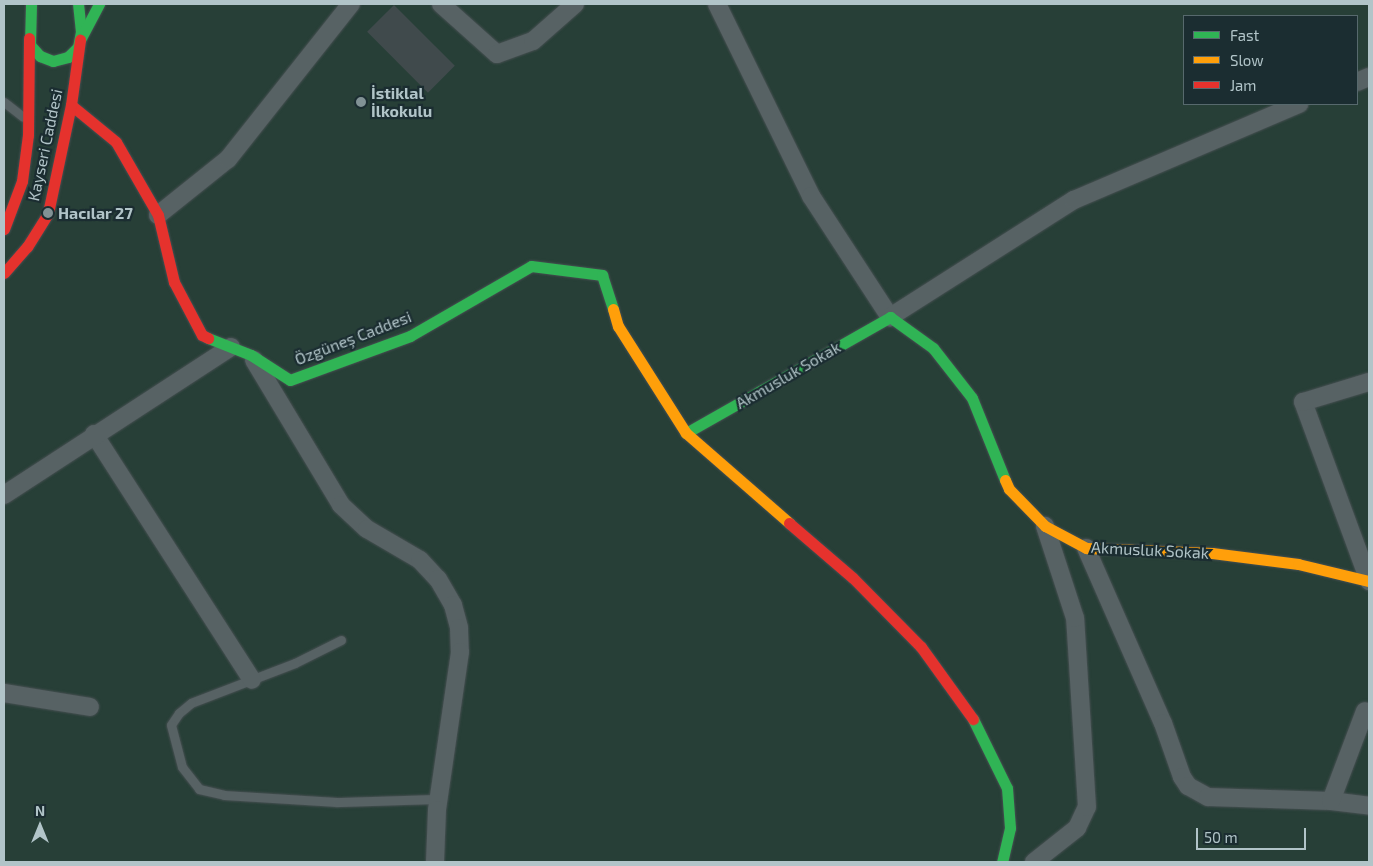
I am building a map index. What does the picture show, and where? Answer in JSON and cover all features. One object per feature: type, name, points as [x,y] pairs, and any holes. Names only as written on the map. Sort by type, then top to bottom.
[{"type":"street","name":"Kayseri Caddesi","points":[[4,229],[22,181],[28,121],[31,4]]},
{"type":"street","name":"Kayseri Caddesi","points":[[4,273],[27,247],[48,213],[71,105],[80,36],[78,4]]},
{"type":"street","points":[[29,34],[40,56],[53,61],[74,53],[80,36],[99,4]]},
{"type":"street","points":[[158,215],[228,159],[351,4]]},
{"type":"street","points":[[441,4],[497,54],[533,41],[574,4]]},
{"type":"street","points":[[717,4],[811,196],[890,316],[1074,200],[1297,105]]},
{"type":"street","name":"Özgüneş Caddesi","points":[[71,105],[116,142],[158,215],[174,282],[202,335],[251,355],[290,380],[410,336],[531,266],[602,275],[618,326],[686,433]]},
{"type":"street","name":"Akmusluk Sokak","points":[[686,433],[890,316],[933,348],[972,398],[1009,489],[1045,526],[1086,548],[1212,553],[1298,564],[1369,581]]},
{"type":"street","points":[[4,495],[94,434],[231,347]]},
{"type":"street","points":[[251,355],[341,505],[367,529],[420,560],[438,579],[452,605],[459,628],[460,652],[439,798],[435,862]]},
{"type":"street","points":[[1369,382],[1303,402],[1369,581]]},
{"type":"street","points":[[686,433],[853,578],[921,647],[978,725],[1007,788],[1010,828],[1002,862]]},
{"type":"street","points":[[94,434],[252,680]]},
{"type":"street","points":[[1034,862],[1077,828],[1087,807],[1075,618],[1045,526]]},
{"type":"street","points":[[1086,548],[1163,723],[1182,777],[1188,786],[1208,797],[1331,800],[1369,806]]},
{"type":"street","points":[[4,693],[90,708]]},
{"type":"street","points":[[1331,800],[1368,709]]},
{"type":"lane","points":[[4,102],[28,121]]},
{"type":"lane","points":[[341,640],[252,680],[192,703],[179,713],[171,725],[182,767],[199,789],[224,795],[337,802],[439,798]]},
{"type":"green space","points":[[4,4],[1369,4],[1369,862],[4,862]]},
{"type":"building","points":[[394,5],[455,66],[428,93],[367,32]]},
{"type":"traffic: fast","points":[[31,4],[30,45],[40,56],[53,61],[68,57],[78,47],[81,32],[78,4]]},
{"type":"traffic: fast","points":[[80,40],[99,4]]},
{"type":"traffic: fast","points":[[208,338],[251,355],[290,380],[410,336],[531,266],[602,275],[613,309]]},
{"type":"traffic: fast","points":[[686,433],[890,317],[933,348],[972,398],[1005,480]]},
{"type":"traffic: fast","points":[[973,719],[1007,788],[1010,828],[1002,862]]},
{"type":"traffic: slow","points":[[613,309],[618,326],[686,433],[789,523]]},
{"type":"traffic: slow","points":[[1005,480],[1009,489],[1045,526],[1086,548],[1212,553],[1298,564],[1369,581]]},
{"type":"traffic: jam","points":[[4,229],[22,181],[28,135],[29,38]]},
{"type":"traffic: jam","points":[[4,273],[27,247],[48,213],[71,105],[80,40]]},
{"type":"traffic: jam","points":[[71,105],[116,142],[158,215],[174,282],[202,335],[208,338]]},
{"type":"traffic: jam","points":[[789,523],[853,578],[921,647],[973,719]]},
{"type":"place","name":"İstiklal İlkokulu","points":[[361,102]]},
{"type":"place","name":"Hacılar 27","points":[[48,213]]}]
